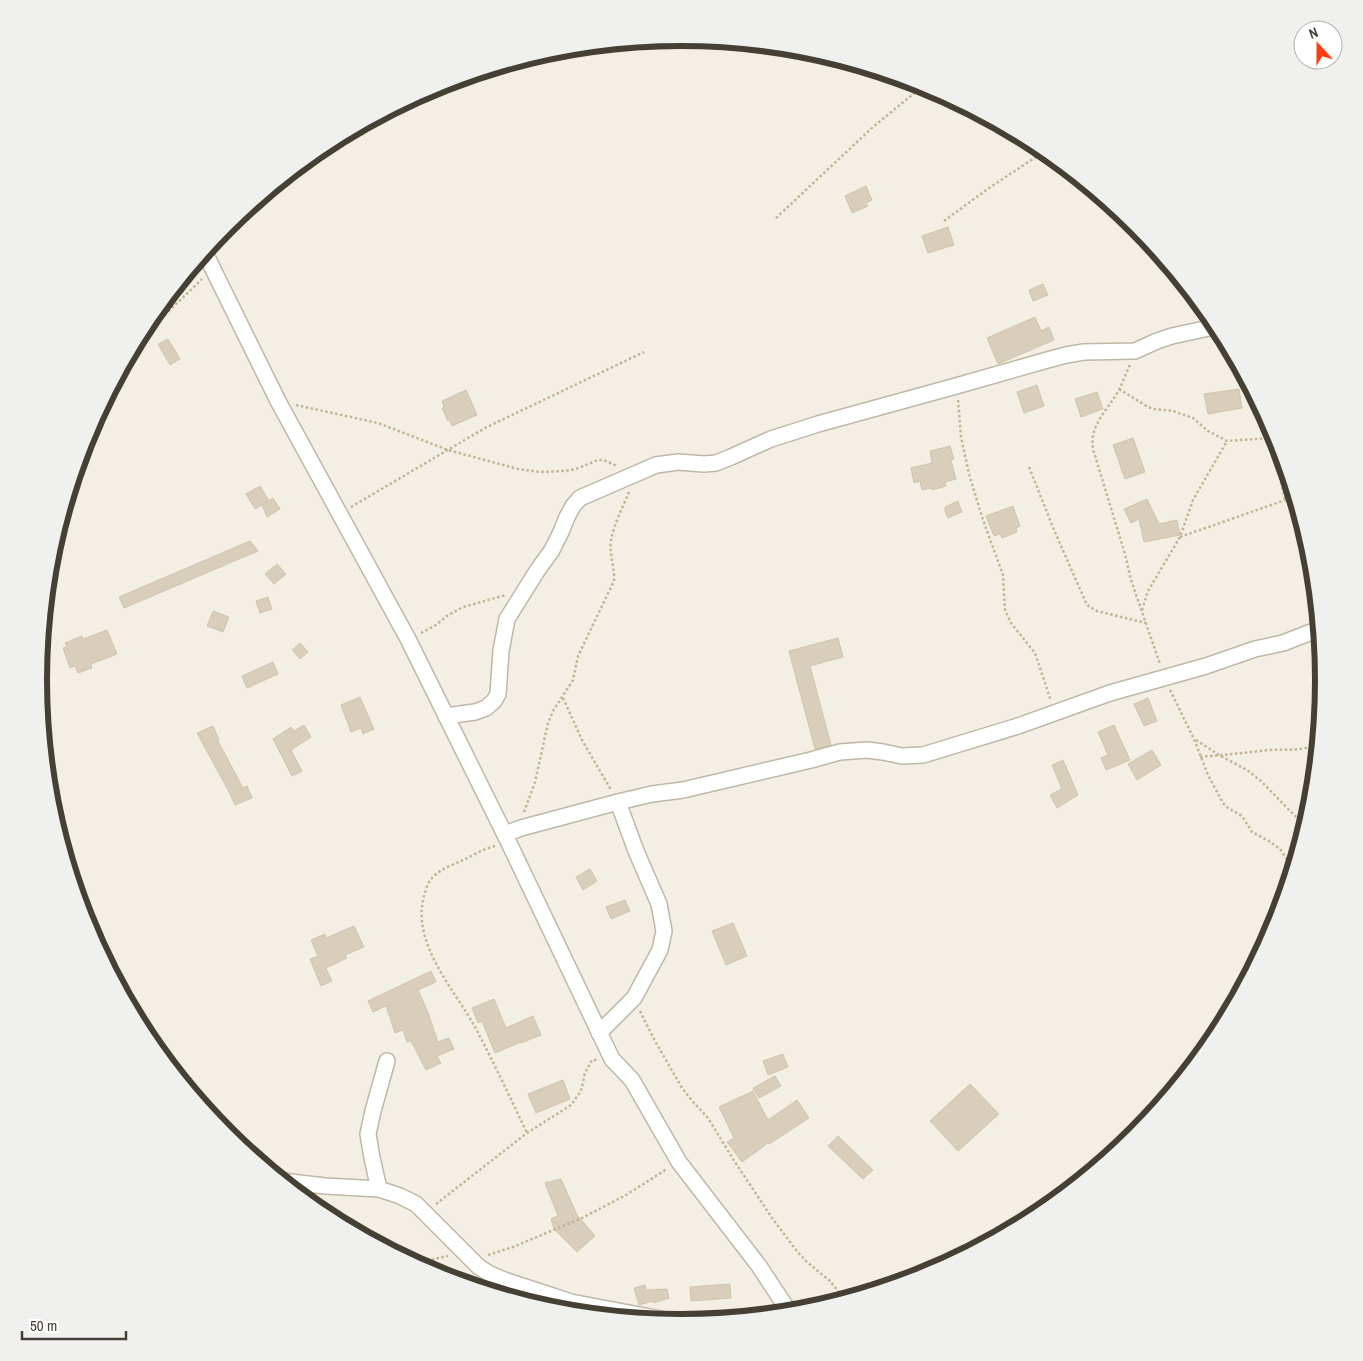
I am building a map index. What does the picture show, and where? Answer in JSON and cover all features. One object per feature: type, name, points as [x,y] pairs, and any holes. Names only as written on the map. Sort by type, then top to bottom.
[{"type":"street","points":[[208,259],[278,401],[408,639],[507,838],[612,1059],[632,1080],[679,1162],[759,1266],[785,1306]]},
{"type":"street","points":[[446,716],[480,710],[494,702],[498,694],[500,660],[507,620],[537,570],[552,550],[567,517],[580,498],[656,464],[668,462],[716,463],[771,439],[818,424],[1066,355],[1084,352],[1135,351],[1172,336],[1209,328]]},
{"type":"street","points":[[507,838],[521,828],[618,802],[652,794],[683,790],[840,752],[867,750],[902,756],[923,754],[1018,726],[1110,693],[1206,666],[1256,649],[1283,643],[1313,631]]},
{"type":"street","points":[[599,1033],[634,998],[660,950],[664,931],[659,904],[636,851],[618,802]]},
{"type":"street","points":[[379,1189],[368,1134],[387,1061]]},
{"type":"street","points":[[293,1182],[379,1189],[400,1196],[416,1204],[479,1267],[490,1274],[571,1302],[613,1310]]},
{"type":"path","points":[[776,218],[873,127],[916,92]]},
{"type":"path","points":[[944,221],[1038,156]]},
{"type":"path","points":[[160,320],[212,269]]},
{"type":"path","points":[[1135,351],[1119,389],[1094,429],[1091,440],[1131,580],[1174,700],[1223,803],[1242,816],[1252,832],[1280,849],[1289,862]]},
{"type":"path","points":[[339,514],[485,428],[644,352]]},
{"type":"path","points":[[956,386],[961,437],[968,474],[1003,575],[1006,610],[1011,623],[1034,653],[1040,665],[1056,712]]},
{"type":"path","points":[[1119,389],[1148,407],[1173,411],[1193,418],[1208,431],[1227,441],[1267,438]]},
{"type":"path","points":[[278,401],[378,423],[448,450],[518,469],[540,472],[564,471],[576,469],[598,460],[612,463],[635,475],[612,534],[614,580],[578,656],[573,680],[552,711],[535,782],[523,814],[521,828]]},
{"type":"path","points":[[1142,611],[1148,591],[1180,537],[1193,500],[1227,441]]},
{"type":"path","points":[[1180,537],[1286,499],[1276,463]]},
{"type":"path","points":[[1029,467],[1087,605],[1096,611],[1146,623]]},
{"type":"path","points":[[408,639],[436,625],[446,616],[463,607],[526,590]]},
{"type":"path","points":[[562,697],[590,755],[618,802]]},
{"type":"path","points":[[1194,739],[1261,781],[1300,820]]},
{"type":"path","points":[[1200,757],[1269,750],[1288,751],[1312,746]]},
{"type":"path","points":[[507,838],[443,869],[433,876],[426,887],[422,901],[422,918],[426,941],[439,968],[474,1026],[527,1133]]},
{"type":"path","points":[[634,998],[655,1041],[682,1088],[708,1118],[733,1160],[772,1218],[796,1250],[830,1281],[840,1294]]},
{"type":"path","points":[[426,1213],[527,1133],[571,1105],[581,1091],[585,1073],[592,1060],[612,1059]]},
{"type":"path","points":[[429,1261],[448,1256],[470,1258],[513,1247],[582,1218],[626,1195],[679,1162]]},
{"type":"building","points":[[866,186],[872,200],[866,203],[868,206],[852,213],[845,196]]},
{"type":"building","points":[[948,227],[954,245],[928,253],[922,236]]},
{"type":"building","points":[[1043,284],[1048,295],[1033,301],[1029,290]]},
{"type":"building","points":[[1035,317],[1041,331],[1049,327],[1054,340],[998,364],[987,338]]},
{"type":"building","points":[[168,339],[180,359],[170,365],[158,344]]},
{"type":"building","points":[[1037,385],[1044,406],[1024,413],[1017,392]]},
{"type":"building","points":[[1239,389],[1242,408],[1208,414],[1204,394]]},
{"type":"building","points":[[466,390],[477,415],[452,426],[442,408],[444,407],[442,401]]},
{"type":"building","points":[[1097,392],[1103,409],[1081,417],[1075,399]]},
{"type":"building","points":[[1133,438],[1145,472],[1125,479],[1113,445]]},
{"type":"building","points":[[950,446],[954,459],[951,460],[956,479],[945,482],[946,486],[932,490],[931,488],[922,490],[920,481],[914,483],[911,468],[932,463],[930,451]]},
{"type":"building","points":[[260,486],[269,501],[255,509],[246,494]]},
{"type":"building","points":[[273,498],[280,509],[267,517],[262,505]]},
{"type":"building","points":[[1147,499],[1159,524],[1177,520],[1180,535],[1144,542],[1139,519],[1131,523],[1124,509]]},
{"type":"building","points":[[958,501],[962,512],[948,518],[945,507]]},
{"type":"building","points":[[1013,506],[1020,526],[1016,528],[1017,532],[1002,538],[1000,534],[994,536],[986,516]]},
{"type":"building","points":[[250,541],[258,551],[124,608],[119,597]]},
{"type":"building","points":[[277,564],[286,574],[274,584],[265,574]]},
{"type":"building","points":[[268,597],[272,609],[260,613],[256,601]]},
{"type":"building","points":[[213,611],[229,617],[223,632],[207,626]]},
{"type":"building","points":[[107,630],[117,654],[91,664],[92,668],[78,673],[75,666],[70,668],[63,648],[67,647],[65,643],[82,636],[83,639]]},
{"type":"building","points":[[838,638],[843,657],[810,666],[831,745],[815,749],[789,651]]},
{"type":"building","points":[[300,643],[308,652],[300,659],[292,650]]},
{"type":"building","points":[[273,662],[278,674],[247,688],[242,676]]},
{"type":"building","points":[[360,697],[374,729],[363,734],[361,728],[351,732],[341,705]]},
{"type":"building","points":[[1148,698],[1157,721],[1144,726],[1134,704]]},
{"type":"building","points":[[304,725],[311,737],[291,750],[302,771],[292,776],[273,739],[291,727],[294,731]]},
{"type":"building","points":[[1114,725],[1130,760],[1106,770],[1101,758],[1108,755],[1098,732]]},
{"type":"building","points":[[213,726],[218,741],[243,788],[247,786],[252,798],[235,805],[197,733]]},
{"type":"building","points":[[1152,750],[1161,765],[1137,780],[1128,764]]},
{"type":"building","points":[[1063,760],[1078,795],[1057,808],[1050,795],[1062,789],[1052,765]]},
{"type":"building","points":[[590,869],[597,881],[583,890],[576,877]]},
{"type":"building","points":[[625,900],[630,911],[611,919],[606,907]]},
{"type":"building","points":[[733,923],[747,956],[726,965],[712,931]]},
{"type":"building","points":[[354,926],[364,947],[345,955],[347,958],[326,968],[332,981],[321,986],[310,959],[318,956],[311,940],[325,934],[326,938]]},
{"type":"building","points":[[431,971],[436,982],[418,990],[438,1042],[449,1038],[454,1049],[437,1056],[441,1063],[426,1070],[411,1041],[407,1042],[403,1030],[395,1033],[386,1006],[373,1012],[368,1001]]},
{"type":"building","points":[[494,999],[506,1028],[533,1016],[541,1035],[495,1053],[482,1021],[478,1023],[472,1008]]},
{"type":"building","points":[[783,1054],[788,1067],[768,1075],[763,1061]]},
{"type":"building","points":[[775,1076],[781,1086],[759,1098],[753,1088]]},
{"type":"building","points":[[563,1080],[570,1099],[536,1113],[528,1094]]},
{"type":"building","points":[[970,1084],[999,1114],[958,1151],[930,1121]]},
{"type":"building","points":[[753,1091],[768,1120],[797,1100],[809,1118],[768,1143],[742,1162],[727,1142],[734,1138],[719,1107]]},
{"type":"building","points":[[838,1136],[873,1170],[863,1179],[828,1146]]},
{"type":"building","points":[[561,1179],[577,1215],[595,1236],[577,1252],[554,1229],[551,1219],[558,1216],[545,1183]]},
{"type":"building","points":[[730,1284],[731,1298],[691,1301],[690,1287]]},
{"type":"building","points":[[645,1285],[646,1290],[667,1289],[669,1298],[639,1305],[634,1288]]}]
